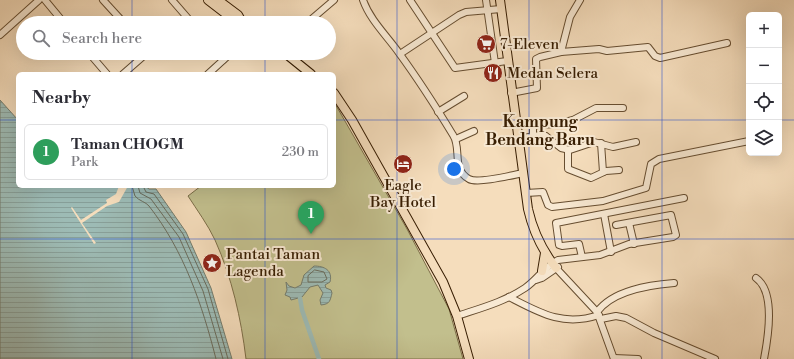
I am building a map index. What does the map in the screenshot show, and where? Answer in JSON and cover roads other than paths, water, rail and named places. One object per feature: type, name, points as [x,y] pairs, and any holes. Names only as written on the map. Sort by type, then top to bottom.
[{"type":"main road","points":[[208,0],[229,16]]},
{"type":"main road","points":[[218,0],[239,16]]},
{"type":"main road","points":[[500,0],[511,92],[532,223],[545,253],[554,265]]},
{"type":"main road","points":[[294,60],[309,72]]},
{"type":"main road","points":[[336,97],[352,120],[439,275],[457,316],[469,359]]},
{"type":"main road","points":[[544,274],[545,253]]},
{"type":"street","points":[[21,16],[39,0]]},
{"type":"street","points":[[44,0],[58,16]]},
{"type":"street","points":[[172,0],[186,16]]},
{"type":"street","points":[[316,16],[334,0]]},
{"type":"street","points":[[363,0],[367,10],[400,54],[456,139],[457,160],[460,168],[470,180],[508,177],[523,173]]},
{"type":"street","points":[[410,0],[455,68],[507,61]]},
{"type":"street","points":[[486,0],[495,63]]},
{"type":"street","points":[[561,52],[570,17],[580,0]]},
{"type":"street","points":[[105,1],[118,16]]},
{"type":"street","points":[[400,54],[459,15],[466,12],[501,9]]},
{"type":"street","points":[[0,35],[16,21]]},
{"type":"street","points":[[511,92],[537,88],[536,59],[561,52],[599,49],[607,51],[648,47],[655,56],[660,58],[727,43]]},
{"type":"street","points":[[95,60],[105,72]]},
{"type":"street","points":[[125,72],[139,60]]},
{"type":"street","points":[[210,72],[224,60]]},
{"type":"street","points":[[438,112],[464,96]]},
{"type":"street","points":[[533,135],[533,129],[535,126],[557,124],[573,120],[596,108],[623,108]]},
{"type":"street","points":[[456,139],[474,131]]},
{"type":"street","points":[[518,139],[533,135],[546,136],[561,148],[568,150],[576,150],[594,142],[613,147],[636,142]]},
{"type":"street","points":[[526,193],[543,192],[548,205],[552,207],[603,201],[646,188],[651,164],[659,158],[746,142]]},
{"type":"street","points":[[601,143],[603,172]]},
{"type":"street","points":[[568,150],[568,169],[591,178],[603,172],[619,170]]},
{"type":"street","points":[[582,257],[579,244],[559,245],[556,223],[684,198]]},
{"type":"street","points":[[604,214],[610,252]]},
{"type":"street","points":[[457,316],[509,298],[536,280],[554,265],[564,261],[610,252],[634,244],[673,238],[676,235],[672,216],[669,215],[616,225]]},
{"type":"street","points":[[629,223],[634,244]]},
{"type":"street","points":[[554,265],[599,315],[614,358],[638,359]]},
{"type":"street","points":[[544,274],[565,277]]},
{"type":"street","points":[[756,278],[763,283],[768,295],[769,335],[764,359]]},
{"type":"street","points":[[599,315],[609,300],[620,294],[674,283]]},
{"type":"street","points":[[509,298],[544,315],[554,318],[579,319],[599,315],[626,318],[654,333],[715,359]]},
{"type":"water","points":[[0,100],[16,118],[16,188],[156,189],[186,232],[211,288],[232,359],[0,359]]},
{"type":"water","points":[[314,266],[324,268],[330,274],[330,282],[325,285],[326,288],[331,290],[332,293],[329,302],[321,305],[320,300],[323,293],[318,285],[310,287],[302,297],[291,300],[290,297],[285,295],[287,290],[286,282],[289,286],[295,288],[301,285],[304,275]]},
{"type":"waterway","points":[[300,298],[302,310],[319,359]]},
{"type":"place","name":"7-Eleven","points":[[486,44]]},
{"type":"place","name":"Medan Selera","points":[[493,73]]},
{"type":"place","name":"Eagle Bay Hotel","points":[[403,164]]},
{"type":"place","name":"Taman CHOGM","points":[[311,234]]},
{"type":"place","name":"Pantai Taman Lagenda","points":[[212,263]]},
{"type":"district","name":"Kampung Bendang Baru","points":[[540,131]]}]
